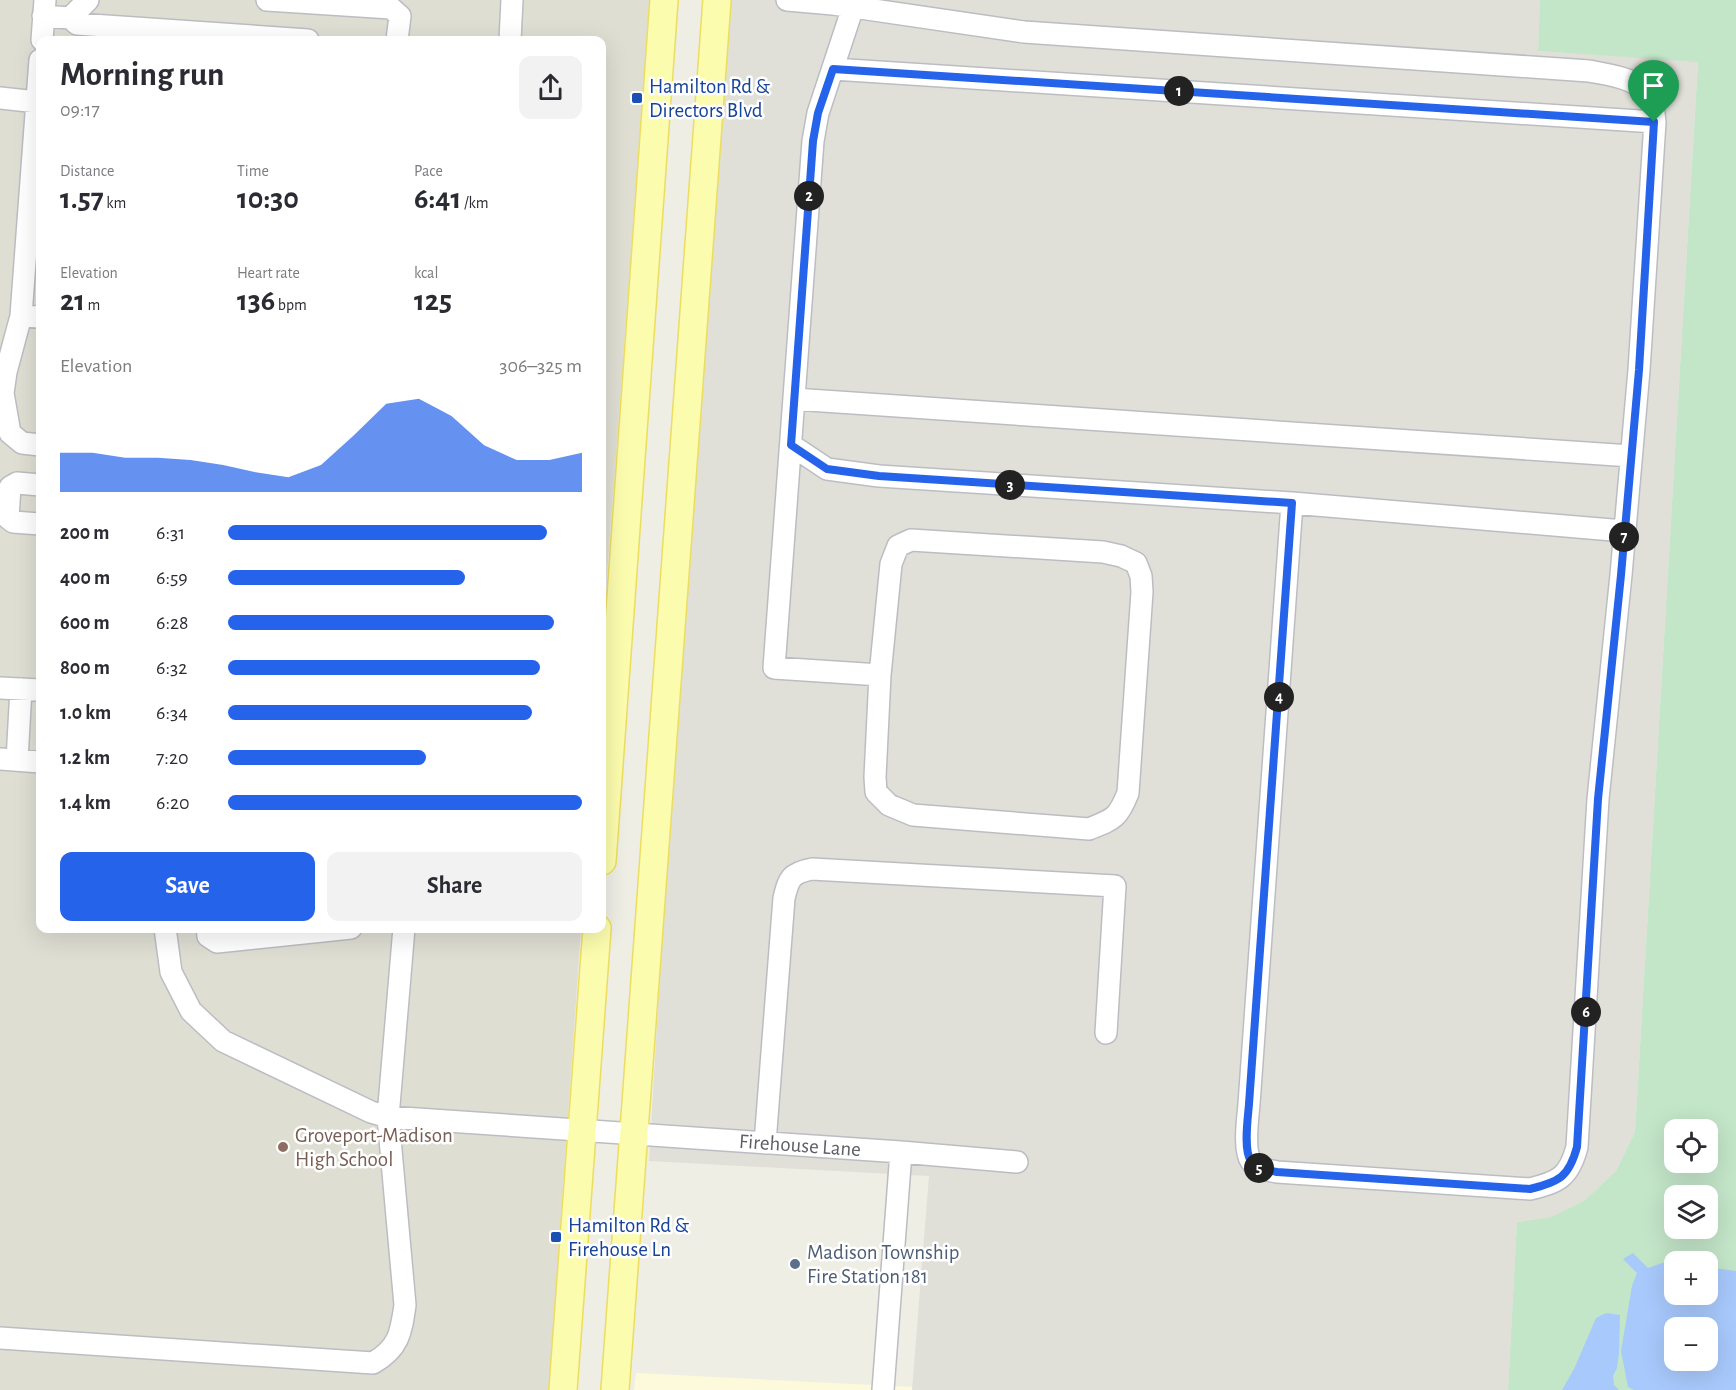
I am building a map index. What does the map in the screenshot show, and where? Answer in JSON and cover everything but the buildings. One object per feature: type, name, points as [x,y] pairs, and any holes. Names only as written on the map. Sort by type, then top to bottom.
[{"type":"main road","points":[[606,805],[664,0]]},
{"type":"main road","points":[[615,1390],[717,0]]},
{"type":"main road","points":[[563,1390],[597,933]]},
{"type":"street","points":[[70,18],[88,0]]},
{"type":"street","points":[[267,0],[391,8],[400,16],[398,36]]},
{"type":"street","points":[[510,36],[512,0]]},
{"type":"street","points":[[788,0],[889,6],[921,18],[1024,32],[1589,71],[1623,78],[1642,89],[1652,100],[1654,122],[1639,370],[1598,799],[1578,1135],[1573,1163],[1561,1179],[1530,1189],[1277,1172],[1259,1168],[1250,1161],[1247,1150],[1247,1131],[1292,503]]},
{"type":"street","points":[[856,4],[818,113],[813,141],[774,668],[880,675]]},
{"type":"street","points":[[42,36],[44,8],[70,18],[77,24],[250,36]]},
{"type":"street","points":[[833,69],[1654,122]]},
{"type":"street","points":[[0,98],[36,99]]},
{"type":"street","points":[[36,187],[31,316],[6,372],[3,393],[10,433],[22,443],[36,445]]},
{"type":"street","points":[[794,399],[1631,456]]},
{"type":"street","points":[[791,445],[827,469],[879,476],[1292,503],[1624,531]]},
{"type":"street","points":[[36,485],[17,483],[10,487],[8,518],[13,522],[36,524]]},
{"type":"street","points":[[911,540],[1103,552],[1121,556],[1136,564],[1141,576],[1142,592],[1128,793],[1121,811],[1109,821],[1089,829],[913,815],[889,805],[876,792],[880,675],[891,564],[898,546],[911,540]]},
{"type":"street","points":[[20,689],[8,760],[36,762]]},
{"type":"street","points":[[765,1143],[784,898],[788,884],[797,872],[812,869],[1115,886],[1106,1033]]},
{"type":"street","name":"Firehouse Lane","points":[[166,933],[171,972],[191,1011],[223,1041],[371,1112],[388,1117],[1017,1162]]},
{"type":"street","points":[[208,933],[208,936],[217,942],[303,933]]},
{"type":"street","points":[[0,1338],[373,1363],[388,1354],[401,1333],[405,1305],[388,1117],[404,933]]},
{"type":"street","points":[[883,1390],[901,1152]]},
{"type":"shaded area","name":"Groveport-Madison High School","points":[[0,0],[650,0],[606,588],[606,36],[36,36],[36,933],[581,933],[549,1390],[0,1390]]},
{"type":"shaded area","points":[[717,0],[1540,0],[1538,51],[1698,61],[1635,1132],[1616,1171],[1584,1201],[1551,1217],[1517,1222],[1508,1390],[912,1390],[929,1176],[649,1161]]},
{"type":"shaded area","points":[[636,1373],[912,1387],[912,1390],[634,1390]]},
{"type":"green space","points":[[1540,0],[1736,0],[1736,1390],[1508,1390],[1517,1222],[1551,1217],[1584,1201],[1616,1171],[1635,1132],[1698,62],[1538,51]]},
{"type":"water","points":[[1633,1253],[1648,1268],[1664,1262],[1664,1305],[1718,1305],[1718,1269],[1736,1271],[1736,1390],[1634,1390],[1628,1387],[1621,1351],[1632,1286],[1637,1273],[1623,1259]]},
{"type":"water","points":[[1606,1313],[1620,1315],[1619,1353],[1617,1368],[1613,1376],[1614,1385],[1619,1390],[1562,1390],[1574,1369],[1596,1318]]},
{"type":"place","name":"Hamilton Rd & Directors Blvd","points":[[637,98]]},
{"type":"place","name":"Groveport-Madison High School","points":[[283,1147]]},
{"type":"place","name":"Hamilton Rd & Firehouse Ln","points":[[556,1237]]},
{"type":"place","name":"Madison Township Fire Station 181","points":[[795,1264]]},
{"type":"route","points":[[833,69],[1654,122],[1639,370],[1598,799],[1577,1147],[1573,1163],[1561,1179],[1530,1189],[1277,1172],[1259,1168],[1250,1161],[1247,1150],[1247,1131],[1288,586],[1292,503],[879,476],[827,469],[791,445],[813,141],[818,113],[833,69]]}]
